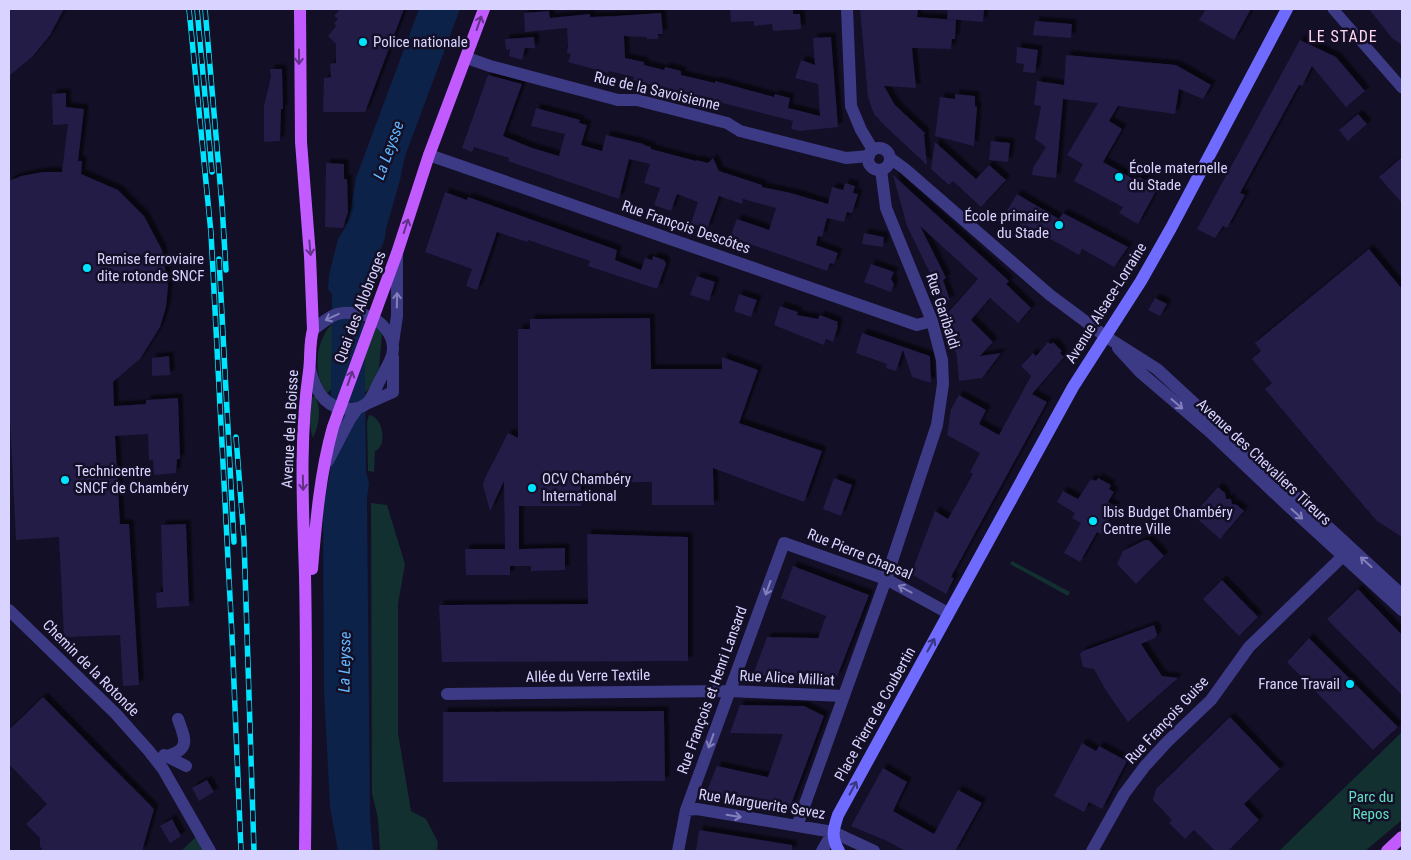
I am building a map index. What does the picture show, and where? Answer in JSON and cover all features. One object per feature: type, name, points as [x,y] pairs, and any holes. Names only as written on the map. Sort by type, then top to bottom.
[{"type":"main road","name":"Avenue de la Boisse","points":[[300,9],[301,142],[310,256],[313,330],[310,341],[310,369],[305,392],[302,454],[306,626],[305,851]]},
{"type":"main road","name":"Quai des Allobroges","points":[[306,626],[318,505],[327,447],[397,253],[429,155],[484,9]]},
{"type":"main road","name":"Avenue Alsace-Lorraine","points":[[948,613],[1073,387],[1142,281],[1287,9]]},
{"type":"main road","name":"Place Pierre de Coubertin","points":[[833,832],[838,815],[948,613]]},
{"type":"main road","points":[[833,832],[835,844],[839,851]]},
{"type":"main road","points":[[1387,851],[1402,837]]},
{"type":"main road","points":[[1393,851],[1402,846]]},
{"type":"street","points":[[847,9],[851,106],[871,153],[869,163],[871,166],[881,170],[886,167],[890,158],[884,150],[880,148],[871,153]]},
{"type":"street","points":[[1333,9],[1402,88]]},
{"type":"street","name":"Rue de la Savoisienne","points":[[467,58],[490,66],[618,100],[638,100],[726,123],[740,131],[846,158],[871,153]]},
{"type":"street","name":"Rue François Descôtes","points":[[429,155],[917,325],[932,322]]},
{"type":"street","name":"Avenue des Chevaliers Tireurs","points":[[890,158],[1050,295],[1106,336],[1157,369],[1402,595]]},
{"type":"street","name":"Rue Garibaldi","points":[[797,826],[886,579],[937,425],[943,384],[942,360],[932,322],[886,208],[881,170]]},
{"type":"street","points":[[323,475],[333,450],[362,406],[392,350],[397,316],[397,253]]},
{"type":"street","points":[[313,330],[336,313],[373,317],[385,327],[392,350]]},
{"type":"street","name":"Avenue des Chevaliers Tireurs","points":[[1106,336],[1140,372],[1210,432],[1402,610]]},
{"type":"street","points":[[310,369],[313,383],[326,402],[340,409],[362,406]]},
{"type":"street","name":"Rue Pierre Chapsal","points":[[784,542],[886,579],[948,613]]},
{"type":"street","name":"Rue François et Henri Lansard","points":[[678,851],[686,810],[784,542]]},
{"type":"street","name":"Rue François Guise","points":[[1092,851],[1124,794],[1144,766],[1211,700],[1248,646],[1343,556]]},
{"type":"street","name":"Chemin de la Rotonde","points":[[9,610],[116,714],[149,751],[163,769],[210,851]]},
{"type":"street","name":"Allée du Verre Textile","points":[[447,694],[729,691]]},
{"type":"street","name":"Rue Alice Milliat","points":[[729,691],[844,696]]},
{"type":"street","points":[[167,756],[178,753],[183,749],[185,742],[178,719]]},
{"type":"street","points":[[149,751],[167,756],[186,766]]},
{"type":"street","name":"Rue Marguerite Sevez","points":[[686,810],[697,809],[833,832],[874,851]]},
{"type":"street","points":[[822,851],[833,832]]},
{"type":"green space","points":[[335,321],[332,389],[327,393],[319,375],[318,355],[323,336]]},
{"type":"green space","points":[[378,326],[382,333],[379,368],[372,385],[360,396],[349,391],[375,328]]},
{"type":"green space","points":[[315,396],[319,417],[313,438],[310,424],[310,408],[311,398]]},
{"type":"green space","points":[[369,415],[378,420],[383,438],[379,448],[375,451],[374,472],[368,471],[367,423]]},
{"type":"green space","points":[[371,503],[387,505],[405,564],[398,604],[398,733],[411,811],[426,819],[438,842],[437,851],[380,851],[378,819],[372,793]]},
{"type":"green space","points":[[1012,561],[1070,592],[1068,596],[1010,564]]},
{"type":"green space","name":"Parc du Repos","points":[[1402,732],[1402,820],[1365,851],[1279,851]]},
{"type":"green space","points":[[197,836],[205,851],[181,851]]},
{"type":"water","name":"La Leysse","points":[[419,9],[460,9],[405,156],[385,238],[364,294],[366,472],[369,483],[367,499],[370,818],[373,851],[338,851],[330,807],[324,691],[323,498],[325,498],[330,472],[332,294],[328,289],[329,275],[338,239],[345,228],[350,213],[356,178]]},
{"type":"building","points":[[9,9],[64,9],[50,35],[33,56],[9,76]]},
{"type":"building","name":"Police nationale","points":[[340,9],[404,9],[365,112],[323,112],[324,78],[331,77],[330,64],[336,63],[336,44],[328,36],[336,26],[334,23],[338,19],[334,16]]},
{"type":"building","points":[[730,9],[793,9],[793,14],[800,14],[801,29],[773,31],[772,24],[754,26],[754,21],[731,22]]},
{"type":"building","points":[[860,9],[918,9],[917,17],[956,20],[955,39],[952,39],[951,49],[912,48],[916,88],[884,86],[895,105],[926,134],[924,134],[927,165],[874,114],[868,97]]},
{"type":"building","points":[[948,9],[984,9],[983,22],[947,19]]},
{"type":"building","points":[[1206,9],[1251,9],[1234,40],[1199,20]]},
{"type":"building","points":[[1369,9],[1402,9],[1402,45],[1392,38]]},
{"type":"building","points":[[549,11],[550,18],[590,14],[590,17],[661,13],[663,34],[658,34],[658,39],[624,36],[625,58],[644,62],[644,65],[664,70],[665,67],[681,71],[681,75],[715,83],[715,81],[774,97],[775,94],[790,98],[788,108],[820,116],[818,84],[795,78],[801,60],[815,65],[813,38],[831,37],[838,127],[800,131],[791,129],[793,121],[633,80],[634,77],[609,71],[608,73],[568,62],[571,54],[567,53],[567,28],[525,32],[524,13]]},
{"type":"building","points":[[1035,21],[1072,24],[1071,38],[1033,35]]},
{"type":"building","points":[[534,37],[535,48],[525,48],[522,60],[509,56],[510,49],[506,50],[505,39]]},
{"type":"building","points":[[1300,40],[1336,57],[1365,91],[1346,107],[1312,66],[1302,86],[1299,85],[1240,193],[1245,195],[1227,228],[1223,226],[1215,238],[1197,229]]},
{"type":"building","points":[[1017,47],[1038,50],[1035,73],[1023,72],[1024,64],[1016,63]]},
{"type":"building","points":[[1066,55],[1176,65],[1211,85],[1203,99],[1179,89],[1175,114],[1118,106],[1109,121],[1122,129],[1103,162],[1137,181],[1139,177],[1158,187],[1138,224],[1119,213],[1123,207],[1074,181],[1083,164],[1067,155],[1098,103],[1063,99],[1056,178],[1032,175],[1033,168],[1046,147],[1035,139],[1041,106],[1034,105],[1037,81],[1064,85]]},
{"type":"building","points":[[270,69],[282,69],[283,109],[281,109],[280,141],[264,142],[264,106],[271,77]]},
{"type":"building","points":[[488,75],[522,84],[503,136],[532,148],[559,156],[565,134],[531,126],[536,108],[580,120],[579,123],[587,125],[581,145],[602,151],[606,135],[644,144],[651,147],[651,149],[696,161],[708,163],[713,158],[719,171],[762,185],[762,187],[828,204],[832,187],[843,190],[845,183],[855,186],[853,193],[858,194],[852,213],[847,212],[844,222],[827,218],[822,237],[818,236],[816,245],[838,253],[834,264],[830,263],[827,271],[730,237],[737,219],[769,230],[776,208],[743,199],[742,204],[719,196],[707,229],[691,223],[698,202],[677,194],[671,211],[654,205],[660,188],[644,183],[650,164],[629,159],[619,199],[508,161],[509,158],[474,147],[472,152],[462,148]]},
{"type":"building","points":[[66,93],[66,107],[84,109],[78,161],[82,161],[81,174],[118,190],[144,216],[162,250],[168,286],[166,307],[160,327],[140,359],[113,382],[114,406],[146,404],[146,400],[178,398],[180,459],[177,459],[176,473],[154,475],[153,460],[149,460],[148,434],[115,436],[120,524],[129,524],[139,685],[123,686],[120,635],[64,637],[59,537],[16,540],[9,399],[9,181],[21,176],[43,172],[62,172],[68,124],[53,125],[52,94]]},
{"type":"building","points":[[955,94],[975,96],[975,106],[977,107],[974,146],[935,136],[940,97],[955,99]]},
{"type":"building","points":[[1358,114],[1367,124],[1348,141],[1339,130]]},
{"type":"building","points":[[991,141],[1010,143],[1008,162],[989,160]]},
{"type":"building","points":[[935,142],[976,179],[989,165],[1006,180],[981,207],[953,181],[949,185],[931,169]]},
{"type":"building","points":[[1402,157],[1402,203],[1379,177]]},
{"type":"building","points":[[326,163],[344,164],[344,179],[347,179],[348,212],[343,228],[325,227]]},
{"type":"building","points":[[893,175],[1009,281],[1006,284],[1031,308],[1018,323],[990,298],[971,320],[993,342],[980,356],[1001,353],[982,378],[959,381],[957,357],[946,315],[978,279],[920,226],[946,278],[943,280],[950,300],[944,302],[907,226]]},
{"type":"building","points":[[445,192],[467,200],[468,197],[617,250],[615,260],[641,270],[645,258],[652,260],[653,256],[664,260],[666,264],[657,289],[588,266],[590,261],[528,240],[527,242],[497,232],[477,290],[466,286],[472,269],[425,252]]},
{"type":"building","points":[[1017,194],[1059,219],[1063,213],[1128,247],[1114,267],[1082,249],[1079,255],[1038,232],[1035,237],[1018,228],[1021,223],[1005,214]]},
{"type":"building","points":[[864,233],[884,237],[883,247],[862,244]]},
{"type":"building","points":[[1369,249],[1402,289],[1402,537],[1377,521],[1265,389],[1272,383],[1252,359],[1261,351],[1255,343]]},
{"type":"building","points":[[871,264],[894,272],[891,279],[894,284],[891,292],[864,282]]},
{"type":"building","points":[[697,276],[715,282],[709,301],[690,295]]},
{"type":"building","points":[[739,294],[757,300],[751,317],[734,311]]},
{"type":"building","points":[[1155,298],[1167,304],[1160,316],[1148,310]]},
{"type":"building","points":[[780,306],[798,312],[797,315],[818,319],[820,315],[838,322],[833,342],[826,339],[824,345],[774,325]]},
{"type":"building","points":[[650,318],[651,369],[722,369],[722,357],[758,370],[739,423],[822,451],[804,502],[713,468],[714,505],[652,505],[652,482],[581,483],[581,506],[519,506],[519,549],[565,548],[565,570],[531,571],[531,566],[510,566],[510,575],[466,575],[465,549],[505,549],[504,481],[490,511],[483,485],[508,433],[518,438],[518,329],[530,329],[530,319]]},
{"type":"building","points":[[862,333],[930,356],[931,383],[912,377],[903,350],[896,371],[886,368],[887,364],[856,353]]},
{"type":"building","points":[[1048,342],[1051,344],[1053,342],[1062,351],[1060,353],[1064,357],[1032,394],[1047,402],[951,577],[954,578],[946,594],[911,574],[935,511],[948,519],[973,474],[970,472],[980,453],[947,435],[951,409],[959,395],[986,410],[979,424],[999,435],[1031,376],[1021,366],[1033,353],[1036,356]]},
{"type":"building","points":[[169,356],[170,375],[152,376],[152,358]]},
{"type":"building","points":[[834,478],[852,485],[841,516],[823,509]]},
{"type":"building","name":"Ibis Budget Chambéry Centre Ville","points":[[1098,478],[1111,485],[1109,489],[1114,492],[1108,502],[1116,507],[1101,534],[1097,532],[1080,562],[1064,553],[1081,523],[1072,518],[1075,513],[1057,502],[1063,491],[1078,499],[1091,479],[1096,481]]},
{"type":"building","points":[[1218,487],[1225,493],[1226,499],[1231,499],[1232,504],[1237,505],[1244,511],[1220,539],[1193,515]]},
{"type":"building","points":[[186,524],[189,606],[157,608],[156,593],[163,592],[161,525]]},
{"type":"building","points":[[587,534],[688,537],[688,661],[442,662],[439,605],[588,604]]},
{"type":"building","points":[[1145,540],[1149,540],[1164,556],[1136,584],[1117,564],[1123,551]]},
{"type":"building","points":[[793,566],[869,595],[837,677],[753,675],[767,637],[818,638],[826,616],[781,598]]},
{"type":"building","points":[[1222,580],[1258,617],[1239,636],[1203,599]]},
{"type":"building","points":[[1358,589],[1402,635],[1402,695],[1327,619]]},
{"type":"building","points":[[1154,625],[1157,634],[1155,638],[1141,644],[1162,676],[1178,678],[1128,722],[1105,689],[1094,669],[1083,667],[1080,654],[1083,651]]},
{"type":"building","points":[[1309,638],[1398,727],[1373,750],[1287,662]]},
{"type":"building","points":[[43,697],[154,809],[142,851],[42,851],[40,838],[26,824],[47,804],[9,764],[9,730]]},
{"type":"building","points":[[740,705],[804,706],[824,716],[789,810],[705,796],[717,766],[768,777],[783,734],[730,733]]},
{"type":"building","points":[[664,711],[665,781],[443,782],[443,712]]},
{"type":"building","points":[[1230,717],[1280,769],[1244,804],[1259,820],[1228,851],[1215,851],[1194,830],[1185,839],[1169,823],[1172,820],[1153,800],[1156,789]]},
{"type":"building","points":[[1082,743],[1096,751],[1099,746],[1127,761],[1102,809],[1089,802],[1084,812],[1054,796]]},
{"type":"building","points":[[883,768],[907,782],[893,811],[934,834],[958,790],[982,803],[955,851],[905,851],[887,841],[851,826]]},
{"type":"building","points":[[207,780],[214,792],[199,801],[192,788]]},
{"type":"building","points":[[172,819],[181,836],[170,843],[160,826]]},
{"type":"building","points":[[699,830],[792,845],[792,851],[696,851]]},
{"type":"railway","points":[[189,9],[211,233],[241,851]]},
{"type":"railway","points":[[197,9],[212,172]]},
{"type":"railway","points":[[205,9],[226,270]]},
{"type":"railway","points":[[219,259],[234,542]]},
{"type":"railway","points":[[236,437],[244,540],[254,851]]},
{"type":"place","name":"Police nationale","points":[[363,42]]},
{"type":"place","name":"École maternelle du Stade","points":[[1119,177]]},
{"type":"place","name":"École primaire du Stade","points":[[1059,225]]},
{"type":"place","name":"Remise ferroviaire dite rotonde SNCF","points":[[87,268]]},
{"type":"place","name":"Technicentre SNCF de Chambéry","points":[[65,480]]},
{"type":"place","name":"OCV Chambéry International","points":[[532,488]]},
{"type":"place","name":"Ibis Budget Chambéry Centre Ville","points":[[1093,521]]},
{"type":"place","name":"France Travail","points":[[1350,684]]},
{"type":"district","name":"LE STADE","points":[[1343,36]]}]
